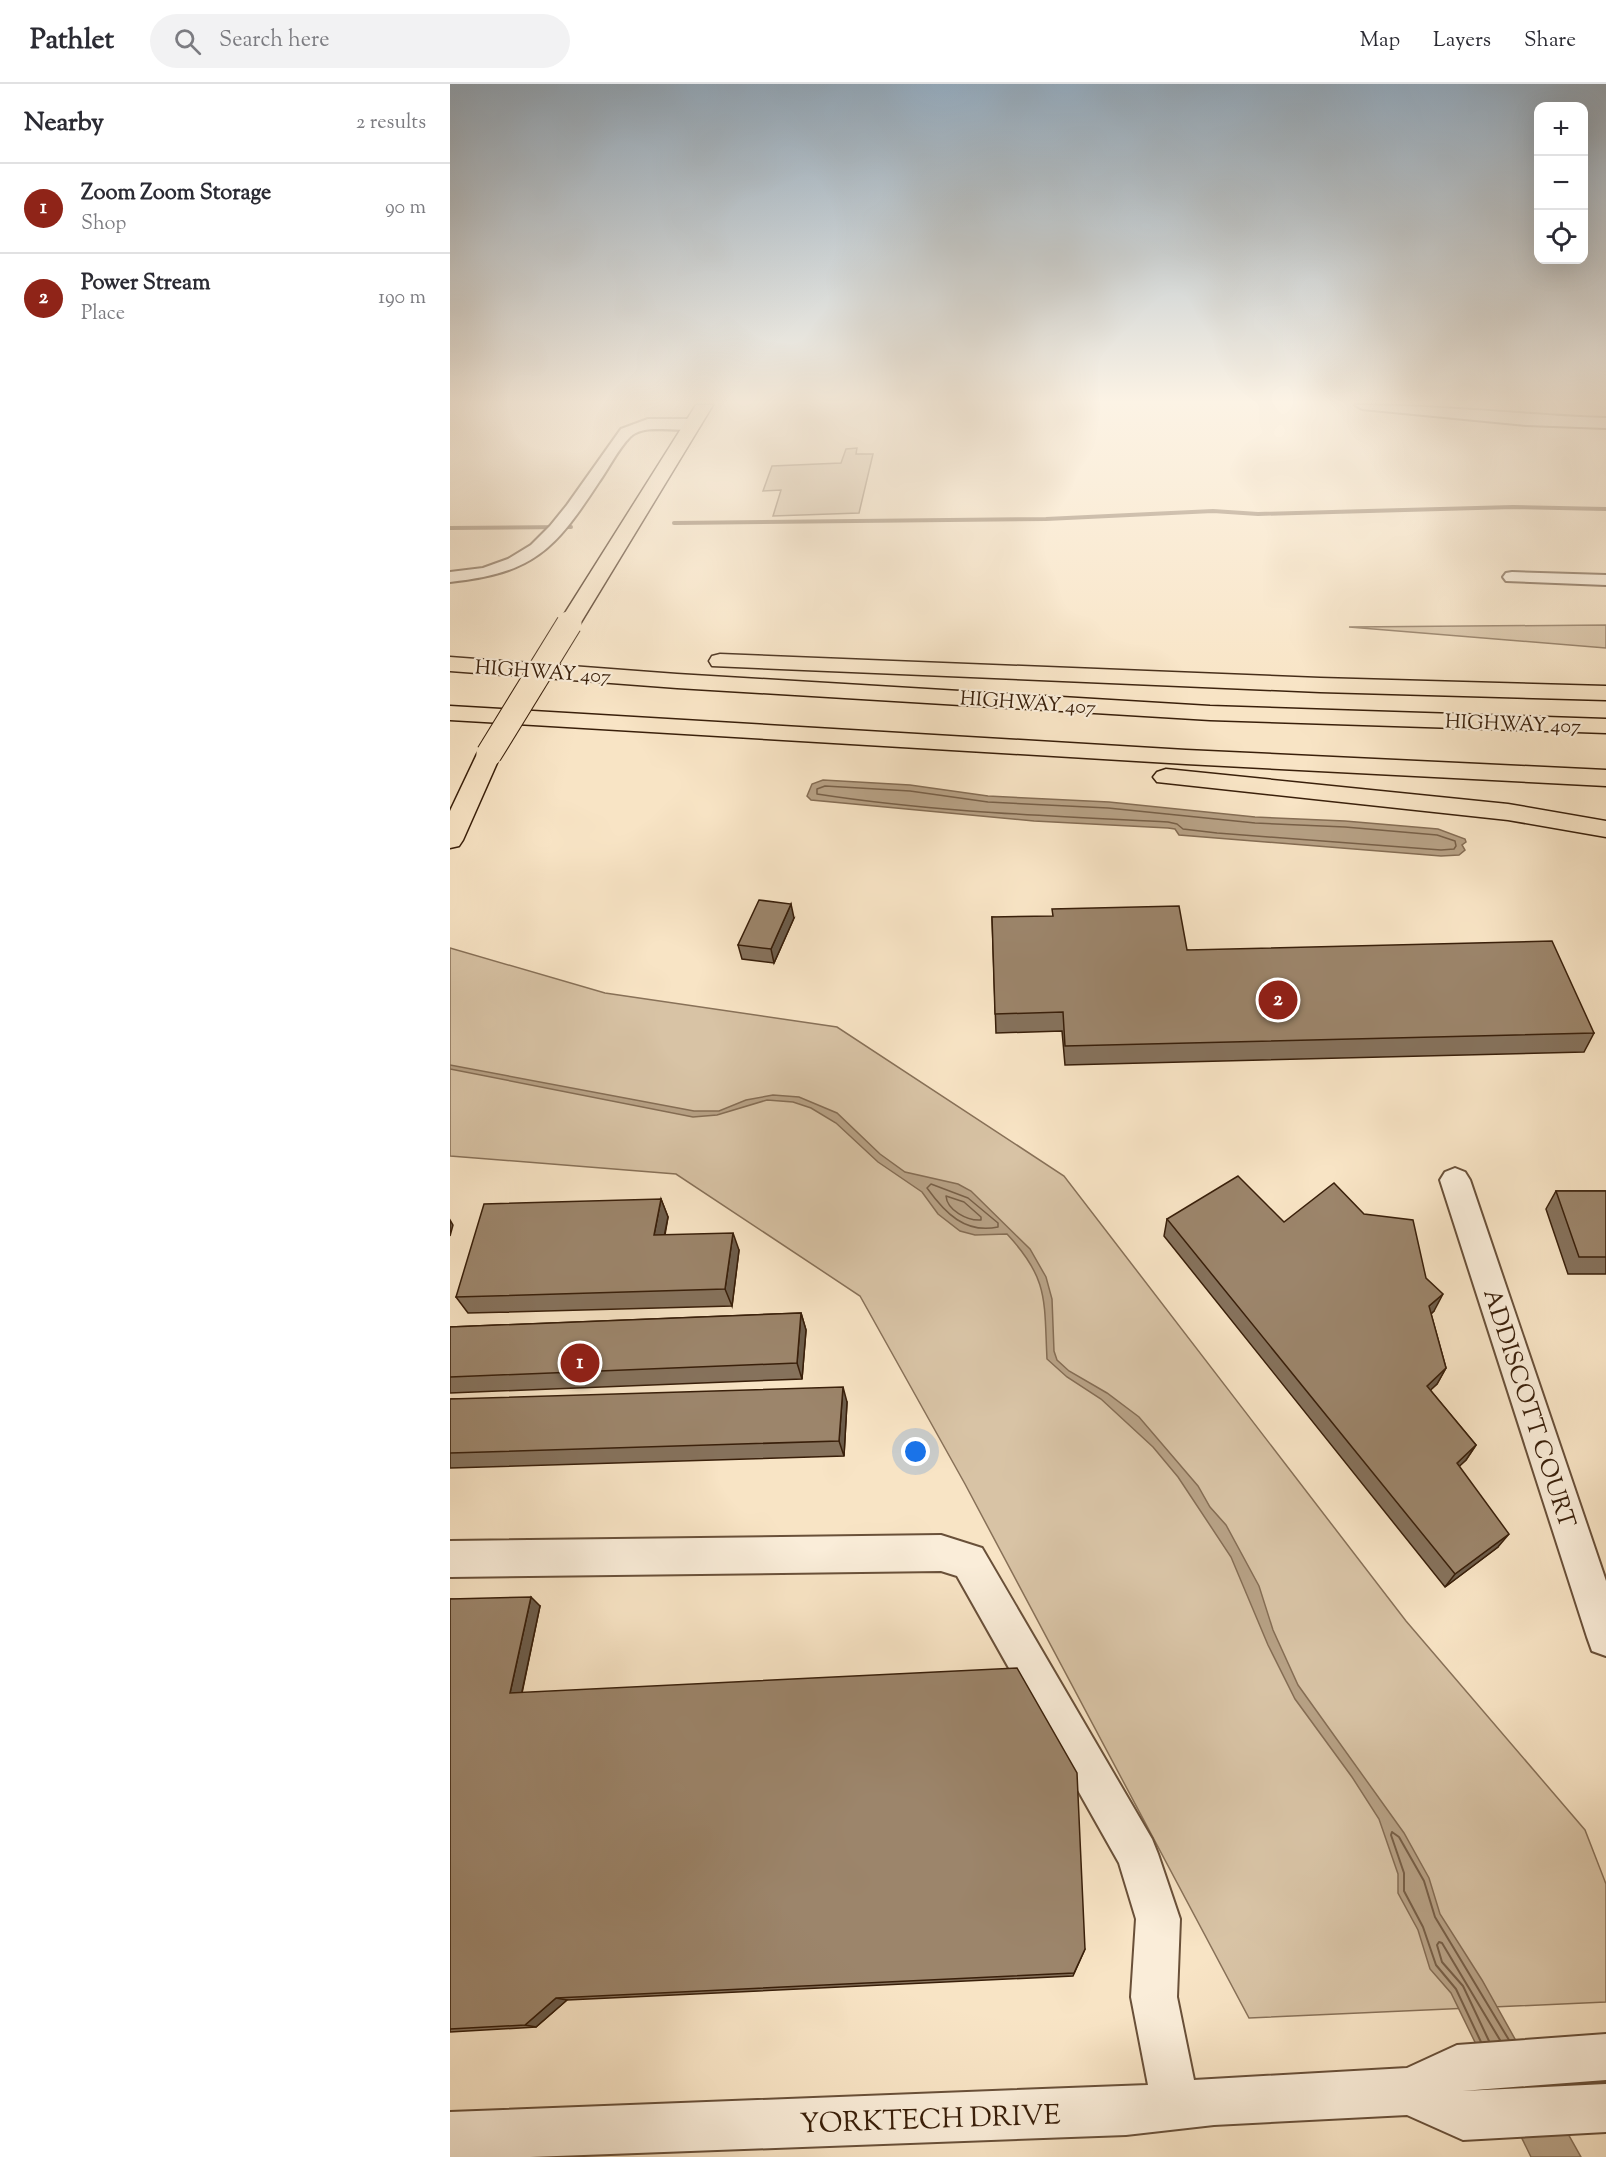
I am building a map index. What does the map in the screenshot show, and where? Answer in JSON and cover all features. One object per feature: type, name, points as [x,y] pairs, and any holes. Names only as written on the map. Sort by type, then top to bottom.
[{"type":"main road","points":[[450,840],[489,754],[644,502]]},
{"type":"main road","points":[[450,658],[690,660],[1320,686],[1606,693]]},
{"type":"main road","name":"HIGHWAY 407","points":[[450,664],[677,681],[1210,713],[1606,726]]},
{"type":"main road","name":"HIGHWAY 407","points":[[450,713],[1186,757],[1606,778]]},
{"type":"main road","points":[[818,735],[1068,767],[1508,812],[1606,829]]},
{"type":"street","points":[[450,577],[497,571],[515,564],[543,546],[577,502]]},
{"type":"street","points":[[1512,577],[1606,580]]},
{"type":"street","name":"ADDISCOTT COURT","points":[[1455,1180],[1606,1637]]},
{"type":"street","points":[[450,1559],[941,1552],[969,1561],[1137,1854],[1158,1919],[1154,1997],[1176,2105]]},
{"type":"street","name":"YORKTECH DRIVE","points":[[450,2136],[1103,2112],[1176,2105],[1409,2091],[1457,2068],[1606,2057]]},
{"type":"street","name":"YORKTECH DRIVE","points":[[1409,2091],[1463,2116],[1606,2108]]},
{"type":"shaded area","points":[[777,502],[862,502],[859,513],[773,516]]},
{"type":"shaded area","points":[[1606,625],[1606,648],[1349,627]]},
{"type":"shaded area","points":[[450,948],[605,993],[837,1027],[1064,1176],[1406,1621],[1585,1830],[1606,1884],[1606,2002],[1249,2018],[965,1484],[860,1296],[676,1174],[450,1156]]},
{"type":"water","points":[[823,780],[910,785],[988,796],[1109,802],[1255,817],[1345,821],[1438,829],[1465,839],[1466,842],[1462,845],[1465,850],[1459,855],[1441,856],[1179,835],[1175,829],[1168,828],[1034,821],[811,800],[807,796],[812,784]]},
{"type":"water","points":[[450,1065],[694,1111],[719,1111],[746,1100],[773,1095],[799,1097],[837,1113],[880,1154],[905,1172],[958,1184],[971,1191],[1030,1249],[1046,1277],[1052,1299],[1054,1351],[1057,1360],[1069,1371],[1107,1393],[1139,1417],[1198,1486],[1210,1507],[1226,1525],[1259,1586],[1273,1630],[1298,1685],[1404,1833],[1429,1878],[1440,1914],[1482,1980],[1581,2157],[1531,2157],[1451,1993],[1430,1969],[1418,1930],[1398,1893],[1398,1874],[1379,1819],[1352,1777],[1295,1699],[1268,1645],[1231,1557],[1178,1477],[1153,1447],[1101,1399],[1067,1377],[1047,1359],[1042,1291],[1031,1264],[1007,1234],[975,1235],[960,1231],[938,1214],[922,1192],[878,1162],[836,1123],[811,1108],[793,1102],[767,1100],[717,1115],[693,1117],[450,1069]]},
{"type":"building","points":[[759,900],[791,904],[771,949],[738,945]]},
{"type":"building","points":[[1179,906],[1187,950],[1552,941],[1594,1033],[1065,1046],[1063,1012],[995,1014],[992,917],[1053,916],[1052,909]]},
{"type":"building","points":[[1238,1176],[1284,1222],[1334,1183],[1364,1214],[1413,1220],[1426,1278],[1443,1294],[1429,1306],[1446,1368],[1427,1386],[1476,1445],[1457,1463],[1509,1534],[1455,1574],[1167,1219]]},
{"type":"building","points":[[1556,1191],[1606,1191],[1606,1257],[1579,1257]]},
{"type":"building","points":[[661,1199],[654,1235],[733,1233],[725,1289],[456,1297],[484,1204]]},
{"type":"building","points":[[801,1313],[797,1363],[450,1377],[450,1327]]},
{"type":"building","points":[[843,1387],[839,1441],[450,1453],[450,1399]]},
{"type":"building","points":[[531,1597],[510,1693],[1017,1668],[1077,1773],[1085,1949],[1074,1973],[556,1998],[525,2025],[450,2029],[450,1599]]},
{"type":"waterway","points":[[674,523],[1046,519],[1213,511],[1258,514],[1513,507],[1606,509]]},
{"type":"waterway","points":[[450,528],[571,527]]},
{"type":"place","name":"Power Stream","points":[[1278,1000]]},
{"type":"place","name":"Zoom Zoom Storage","points":[[580,1363]]}]
